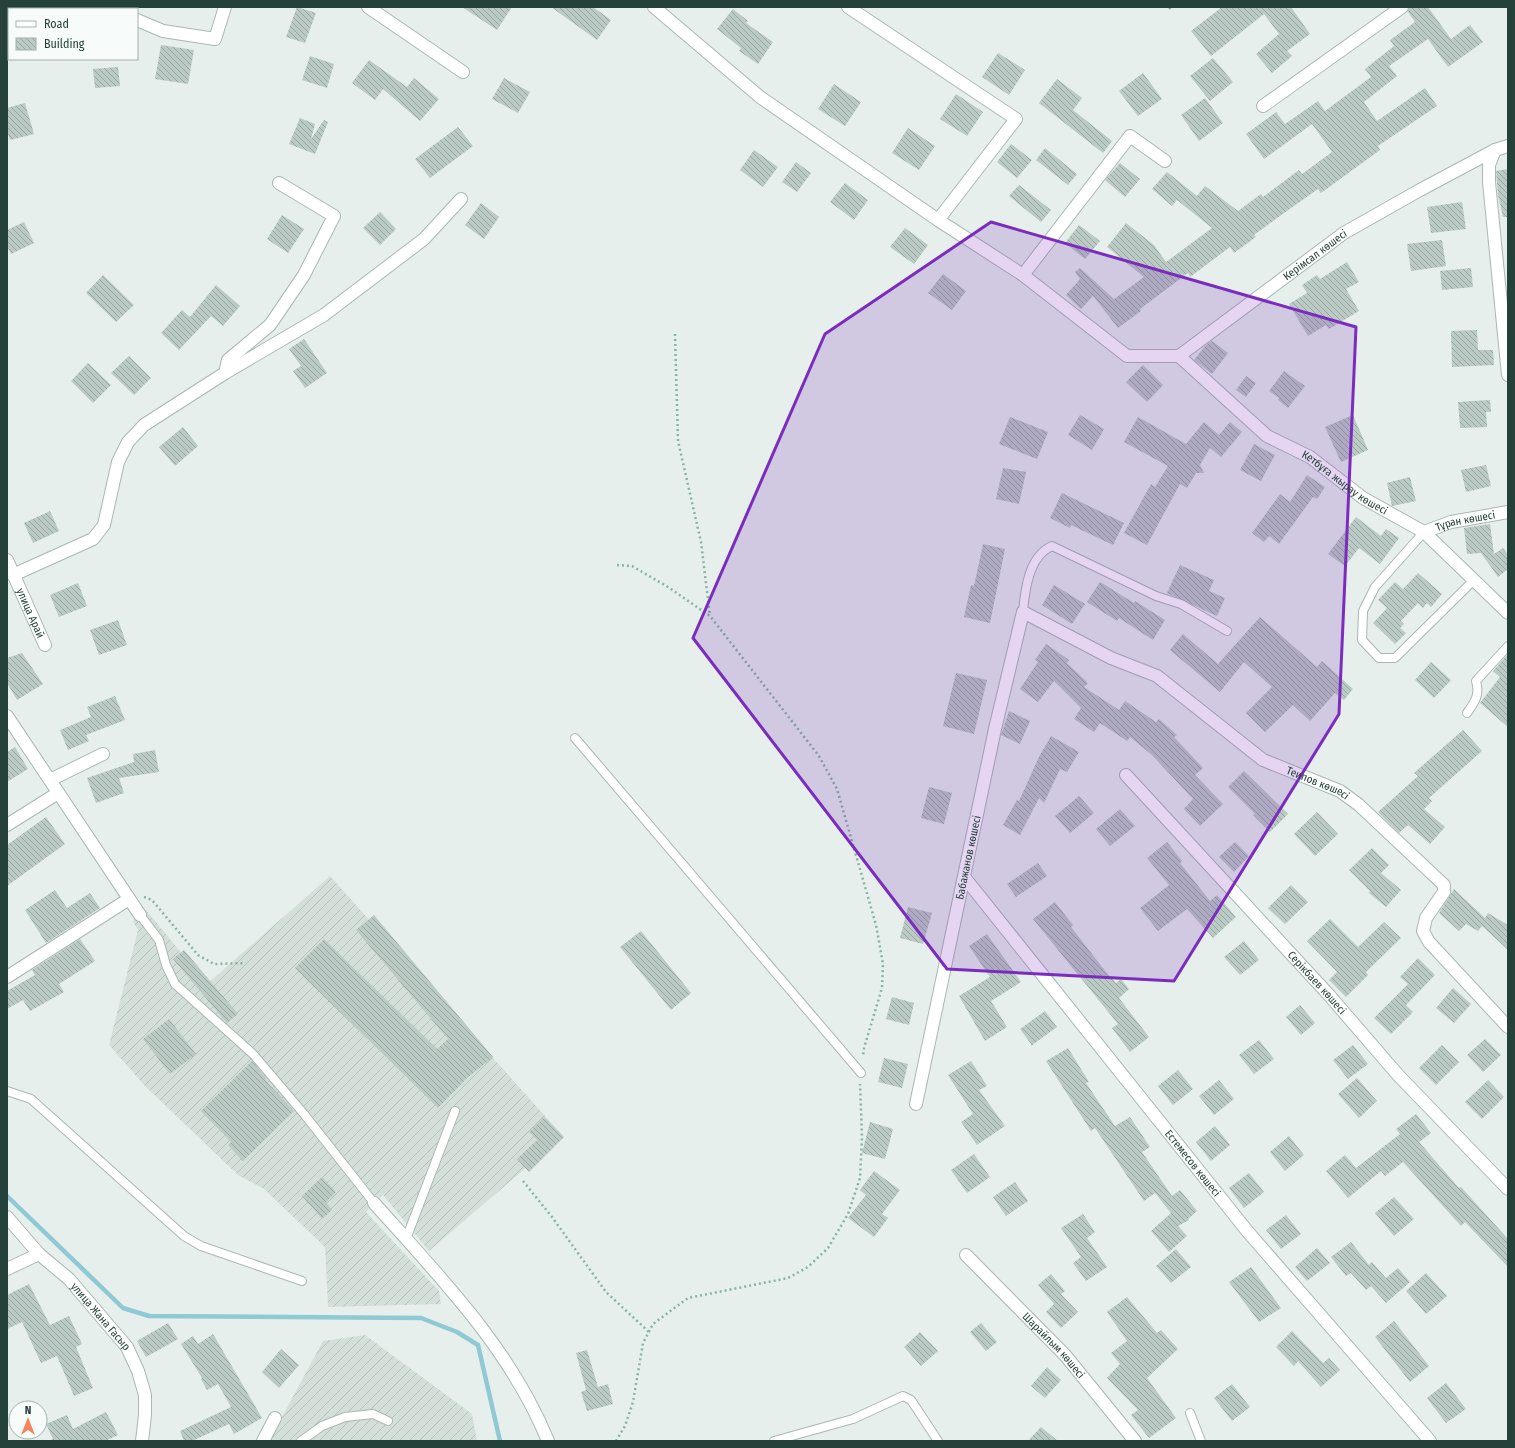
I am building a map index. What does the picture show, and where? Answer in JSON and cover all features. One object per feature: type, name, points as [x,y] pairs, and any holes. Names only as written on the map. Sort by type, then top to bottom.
[{"type":"street","points":[[138,20],[163,31],[215,40],[225,7]]},
{"type":"street","points":[[368,7],[463,72]]},
{"type":"street","points":[[654,7],[760,97],[938,220],[1023,275],[1127,356],[1179,356]]},
{"type":"street","points":[[848,7],[1016,119],[938,220]]},
{"type":"street","points":[[1263,106],[1402,7]]},
{"type":"street","points":[[1023,275],[1130,136],[1165,161]]},
{"type":"street","name":"Керімсал көшесі","points":[[1179,356],[1344,233],[1495,150],[1508,146]]},
{"type":"street","points":[[1495,150],[1489,165],[1489,182],[1508,375]]},
{"type":"street","points":[[225,373],[228,360],[270,325],[304,275],[334,216],[279,183]]},
{"type":"street","points":[[13,575],[94,539],[104,525],[118,462],[128,442],[144,425],[225,373],[324,315],[424,239],[461,199]]},
{"type":"street","name":"Кетбұға жырау көшесі","points":[[1179,356],[1267,436],[1310,457],[1363,498],[1424,532],[1508,613]]},
{"type":"street","name":"Тұран көшесі","points":[[1424,532],[1451,522],[1508,512]]},
{"type":"street","name":"улица Арай","points":[[7,560],[45,645]]},
{"type":"street","name":"Бабажанов көшесі","points":[[916,1104],[965,878],[995,729],[1022,612]]},
{"type":"street","name":"Теипов көшесі","points":[[1022,612],[1112,658],[1157,676],[1219,724],[1262,760],[1340,791],[1359,805],[1444,885],[1444,892],[1426,918],[1423,931],[1429,942],[1508,1027]]},
{"type":"street","points":[[7,716],[140,915]]},
{"type":"street","points":[[50,780],[103,754]]},
{"type":"street","name":"Серікбаев көшесі","points":[[1126,776],[1329,995],[1398,1075],[1508,1189]]},
{"type":"street","points":[[7,826],[58,793]]},
{"type":"street","name":"Естемесов көшесі","points":[[965,878],[1248,1232],[1430,1441]]},
{"type":"street","points":[[7,977],[129,899]]},
{"type":"street","points":[[374,1203],[470,1311],[498,1349],[541,1423],[548,1441]]},
{"type":"street","name":"улица Жана Гасыр","points":[[7,1218],[39,1254],[69,1279],[127,1347],[138,1371],[145,1395],[142,1441]]},
{"type":"street","points":[[7,1269],[39,1254]]},
{"type":"street","name":"Шарайлым көшесі","points":[[966,1254],[1065,1355],[1135,1441]]},
{"type":"street","points":[[263,1441],[275,1418]]},
{"type":"lane","points":[[1424,532],[1375,587],[1363,611],[1362,640],[1379,658],[1395,658],[1474,580]]},
{"type":"lane","points":[[1022,612],[1025,591],[1036,559],[1042,550],[1052,546],[1156,596],[1181,604],[1227,631]]},
{"type":"lane","points":[[1466,713],[1476,702],[1478,695],[1476,681],[1508,646]]},
{"type":"lane","points":[[575,738],[861,1073]]},
{"type":"lane","points":[[140,915],[158,940],[166,965],[175,984],[253,1054],[304,1114],[374,1203]]},
{"type":"lane","points":[[7,1091],[31,1099],[184,1236],[201,1246],[302,1281]]},
{"type":"lane","points":[[406,1239],[455,1111]]},
{"type":"lane","points":[[774,1441],[853,1419],[903,1396],[911,1400],[938,1441]]},
{"type":"lane","points":[[1190,1413],[1201,1441]]},
{"type":"lane","points":[[301,1441],[322,1426],[345,1418],[373,1414],[388,1421]]},
{"type":"path","points":[[675,334],[678,441],[701,542],[710,616]]},
{"type":"path","points":[[129,899],[141,895],[152,900],[198,955],[214,964],[245,963]]},
{"type":"path","points":[[523,1181],[552,1216],[606,1292],[649,1332]]},
{"type":"path","points":[[616,1441],[625,1426]]},
{"type":"highlighted area","points":[[991,222],[1356,327],[1339,714],[1174,981],[947,969],[693,638],[825,334]]},
{"type":"shaded area","points":[[330,876],[563,1136],[429,1251],[383,1195],[366,1212],[439,1291],[441,1304],[328,1307],[325,1247],[264,1189],[238,1175],[145,1086],[109,1045],[138,930],[133,921],[146,910],[207,984]]},
{"type":"shaded area","points":[[365,1335],[472,1414],[477,1441],[269,1441],[323,1341]]},
{"type":"building","points":[[297,7],[316,13],[305,43],[286,37]]},
{"type":"building","points":[[462,7],[512,7],[497,30]]},
{"type":"building","points":[[551,7],[593,7],[611,20],[597,40]]},
{"type":"building","points":[[1222,7],[1291,7],[1310,34],[1287,51],[1292,56],[1272,73],[1256,54],[1279,34],[1264,14],[1211,56],[1191,31]]},
{"type":"building","points":[[1409,7],[1428,7],[1451,39],[1470,25],[1483,42],[1448,67],[1428,39],[1389,66],[1397,76],[1364,102],[1377,121],[1425,88],[1437,106],[1378,146],[1380,150],[1321,193],[1318,189],[1291,208],[1254,235],[1256,237],[1234,253],[1230,247],[1190,277],[1188,273],[1140,309],[1141,311],[1118,328],[1093,296],[1081,309],[1066,295],[1080,279],[1075,272],[1080,268],[1114,299],[1144,277],[1107,247],[1126,223],[1154,245],[1166,262],[1212,228],[1177,200],[1172,206],[1152,189],[1167,172],[1197,196],[1205,186],[1238,211],[1261,194],[1263,197],[1299,170],[1302,174],[1332,152],[1312,124],[1264,159],[1246,134],[1276,112],[1285,124],[1318,101],[1325,111],[1371,77],[1365,69],[1394,46],[1390,40],[1415,22],[1408,12]]},
{"type":"building","points":[[733,9],[748,21],[746,23],[773,42],[758,64],[739,51],[741,48],[717,29]]},
{"type":"building","points":[[161,45],[194,50],[188,84],[155,79]]},
{"type":"building","points":[[998,53],[1025,70],[1009,95],[982,77]]},
{"type":"building","points":[[310,56],[334,64],[327,88],[302,80]]},
{"type":"building","points":[[1213,58],[1233,82],[1210,101],[1190,76]]},
{"type":"building","points":[[369,60],[407,87],[414,78],[439,99],[420,121],[383,89],[375,100],[352,83]]},
{"type":"building","points":[[118,67],[120,86],[95,88],[93,69]]},
{"type":"building","points":[[1143,73],[1162,99],[1138,116],[1119,91]]},
{"type":"building","points":[[504,78],[530,92],[518,113],[492,99]]},
{"type":"building","points":[[1057,79],[1082,98],[1073,110],[1112,141],[1103,153],[1039,103]]},
{"type":"building","points":[[834,84],[861,102],[845,126],[818,109]]},
{"type":"building","points":[[956,94],[983,112],[967,136],[940,119]]},
{"type":"building","points":[[1205,98],[1223,123],[1199,141],[1181,115]]},
{"type":"building","points":[[25,103],[34,134],[10,140],[7,131],[7,108]]},
{"type":"building","points":[[300,118],[315,124],[311,139],[324,120],[328,122],[315,154],[289,144]]},
{"type":"building","points":[[458,127],[473,146],[430,178],[415,159]]},
{"type":"building","points":[[908,128],[935,146],[919,170],[892,153]]},
{"type":"building","points":[[1011,144],[1032,160],[1017,178],[997,162]]},
{"type":"building","points":[[1045,148],[1077,174],[1068,185],[1036,160]]},
{"type":"building","points":[[754,150],[778,167],[763,187],[740,170]]},
{"type":"building","points":[[796,162],[811,173],[797,192],[782,182]]},
{"type":"building","points":[[1120,163],[1140,179],[1125,197],[1105,180]]},
{"type":"building","points":[[1508,169],[1508,217],[1503,217],[1498,195],[1496,171]]},
{"type":"building","points":[[845,183],[868,200],[854,220],[830,202]]},
{"type":"building","points":[[1019,185],[1051,210],[1041,222],[1009,196]]},
{"type":"building","points":[[1462,202],[1466,229],[1431,233],[1427,207]]},
{"type":"building","points":[[481,203],[499,217],[484,239],[465,225]]},
{"type":"building","points":[[380,212],[396,229],[380,245],[363,228]]},
{"type":"building","points":[[282,215],[304,229],[288,253],[267,239]]},
{"type":"building","points":[[24,222],[34,243],[11,254],[7,246],[7,230]]},
{"type":"building","points":[[1079,225],[1100,241],[1085,259],[1065,243]]},
{"type":"building","points":[[905,228],[928,245],[914,264],[890,247]]},
{"type":"building","points":[[1442,240],[1446,266],[1411,271],[1407,244]]},
{"type":"building","points":[[1347,262],[1359,282],[1346,289],[1359,311],[1329,329],[1326,325],[1308,336],[1289,304],[1307,293],[1302,285],[1317,275],[1320,279]]},
{"type":"building","points":[[1471,268],[1473,287],[1442,290],[1440,271]]},
{"type":"building","points":[[943,274],[966,291],[952,310],[928,293]]},
{"type":"building","points":[[103,275],[134,305],[116,322],[86,293]]},
{"type":"building","points":[[216,285],[240,306],[223,326],[211,316],[179,350],[161,333],[182,310],[190,317]]},
{"type":"building","points":[[1477,330],[1478,350],[1493,350],[1494,365],[1452,367],[1451,331]]},
{"type":"building","points":[[304,339],[327,373],[305,388],[293,371],[301,366],[289,349]]},
{"type":"building","points":[[1212,341],[1228,353],[1212,374],[1194,360],[1206,345]]},
{"type":"building","points":[[129,356],[151,378],[134,395],[111,373]]},
{"type":"building","points":[[88,363],[111,385],[93,403],[71,381]]},
{"type":"building","points":[[1143,365],[1163,385],[1147,402],[1126,382]]},
{"type":"building","points":[[1284,371],[1305,386],[1288,408],[1278,400],[1279,398],[1269,391]]},
{"type":"building","points":[[1246,376],[1256,383],[1246,397],[1236,390]]},
{"type":"building","points":[[1490,400],[1491,412],[1486,412],[1487,427],[1460,428],[1458,402]]},
{"type":"building","points":[[1080,415],[1104,429],[1092,450],[1068,435]]},
{"type":"building","points":[[1353,415],[1368,450],[1341,462],[1325,427]]},
{"type":"building","points":[[1010,417],[1048,432],[1037,459],[999,444]]},
{"type":"building","points":[[1138,417],[1186,444],[1204,422],[1219,435],[1230,422],[1242,432],[1221,457],[1210,448],[1200,465],[1204,473],[1196,473],[1187,488],[1180,484],[1147,545],[1124,533],[1151,484],[1155,487],[1168,466],[1124,442]]},
{"type":"building","points":[[183,427],[198,446],[175,466],[159,447]]},
{"type":"building","points":[[1254,444],[1275,455],[1261,481],[1240,470]]},
{"type":"building","points":[[1486,465],[1491,486],[1466,492],[1461,470]]},
{"type":"building","points":[[1003,468],[1026,472],[1019,504],[996,499]]},
{"type":"building","points":[[1307,475],[1325,487],[1317,499],[1313,497],[1279,544],[1269,536],[1264,542],[1252,533],[1280,494],[1290,502]]},
{"type":"building","points":[[1410,477],[1416,501],[1392,506],[1387,483]]},
{"type":"building","points":[[1062,493],[1124,523],[1113,545],[1071,525],[1070,528],[1050,518]]},
{"type":"building","points":[[50,511],[59,531],[33,543],[24,523]]},
{"type":"building","points":[[1356,517],[1381,536],[1386,529],[1399,538],[1380,564],[1359,548],[1345,566],[1328,554]]},
{"type":"building","points":[[1490,524],[1494,554],[1503,548],[1508,555],[1508,569],[1498,577],[1481,553],[1467,554],[1464,528]]},
{"type":"building","points":[[983,544],[1005,549],[990,623],[964,617],[971,585],[974,586]]},
{"type":"building","points":[[1180,565],[1214,580],[1209,591],[1225,598],[1217,616],[1167,593]]},
{"type":"building","points":[[1418,573],[1442,594],[1431,607],[1427,603],[1423,608],[1418,603],[1401,621],[1404,624],[1400,628],[1406,633],[1395,644],[1373,623],[1387,608],[1378,600],[1395,582],[1403,589]]},
{"type":"building","points":[[1100,582],[1134,603],[1135,601],[1165,620],[1153,640],[1119,618],[1117,621],[1087,602]]},
{"type":"building","points":[[78,583],[87,606],[59,617],[50,595]]},
{"type":"building","points":[[1054,585],[1085,604],[1072,624],[1042,605]]},
{"type":"building","points":[[1260,617],[1317,667],[1322,661],[1353,689],[1344,700],[1335,693],[1310,721],[1293,705],[1265,732],[1246,713],[1272,687],[1244,662],[1220,692],[1170,650],[1183,634],[1218,664]]},
{"type":"building","points":[[118,620],[127,645],[99,655],[90,630]]},
{"type":"building","points":[[1046,644],[1069,660],[1067,663],[1088,683],[1084,687],[1119,710],[1125,701],[1156,722],[1159,719],[1177,735],[1174,737],[1203,768],[1195,775],[1223,804],[1200,826],[1184,809],[1193,799],[1152,755],[1130,737],[1127,741],[1100,723],[1094,732],[1074,719],[1081,708],[1054,681],[1038,702],[1020,689],[1038,662],[1035,660]]},
{"type":"building","points":[[22,653],[43,684],[17,700],[7,683],[7,658]]},
{"type":"building","points":[[1508,654],[1508,727],[1480,703],[1500,677],[1493,671]]},
{"type":"building","points":[[1431,662],[1451,680],[1434,698],[1415,680]]},
{"type":"building","points":[[956,673],[987,680],[974,734],[943,726]]},
{"type":"building","points":[[115,696],[125,720],[86,735],[89,741],[68,750],[60,730],[91,717],[87,707]]},
{"type":"building","points":[[1009,711],[1030,721],[1020,744],[1001,735]]},
{"type":"building","points":[[1463,730],[1482,751],[1429,798],[1432,801],[1424,809],[1445,827],[1430,844],[1408,825],[1399,833],[1378,812],[1418,776],[1414,773]]},
{"type":"building","points":[[1051,736],[1079,752],[1067,772],[1060,769],[1044,803],[1039,798],[1020,835],[1003,825],[1017,800],[1019,801],[1039,757]]},
{"type":"building","points":[[15,747],[28,769],[7,782],[7,752]]},
{"type":"building","points":[[155,750],[159,772],[119,778],[124,793],[96,803],[87,778],[134,762],[133,754]]},
{"type":"building","points":[[1244,771],[1288,814],[1270,832],[1253,815],[1255,814],[1228,787]]},
{"type":"building","points":[[929,787],[952,793],[944,824],[921,818]]},
{"type":"building","points":[[1079,796],[1094,813],[1070,833],[1055,816]]},
{"type":"building","points":[[1120,809],[1135,826],[1110,846],[1096,829]]},
{"type":"building","points":[[1317,812],[1338,834],[1315,856],[1294,834]]},
{"type":"building","points":[[46,817],[65,844],[7,886],[7,845]]},
{"type":"building","points":[[1167,842],[1182,861],[1180,863],[1210,901],[1217,895],[1236,917],[1213,938],[1187,909],[1158,931],[1140,908],[1169,885],[1147,858]]},
{"type":"building","points":[[1235,842],[1249,856],[1234,872],[1219,857]]},
{"type":"building","points":[[1372,848],[1389,865],[1381,873],[1401,890],[1386,907],[1369,893],[1370,891],[1349,870]]},
{"type":"building","points":[[1038,863],[1047,876],[1016,897],[1007,884]]},
{"type":"building","points":[[1291,885],[1308,902],[1285,924],[1268,908]]},
{"type":"building","points":[[1454,889],[1485,918],[1488,913],[1508,925],[1508,950],[1482,926],[1478,931],[1466,924],[1459,931],[1439,913]]},
{"type":"building","points":[[55,890],[67,908],[90,893],[100,908],[46,943],[25,910]]},
{"type":"building","points":[[1055,902],[1073,925],[1071,927],[1106,972],[1116,983],[1121,979],[1129,989],[1119,998],[1149,1037],[1130,1052],[1112,1028],[1118,1024],[1033,919]]},
{"type":"building","points":[[908,907],[932,913],[923,944],[900,938]]},
{"type":"building","points":[[374,915],[493,1057],[467,1078],[438,1108],[295,968],[324,939],[437,1049],[448,1039],[356,930]]},
{"type":"building","points":[[1330,919],[1358,947],[1384,922],[1401,938],[1366,972],[1368,975],[1346,997],[1329,980],[1337,972],[1307,941]]},
{"type":"building","points":[[641,931],[691,993],[671,1010],[620,947]]},
{"type":"building","points":[[987,934],[1021,982],[991,1001],[1007,1027],[985,1041],[959,996],[990,977],[969,946]]},
{"type":"building","points":[[80,939],[95,961],[59,984],[64,992],[30,1011],[23,1000],[7,1009],[7,991],[35,975],[32,970]]},
{"type":"building","points":[[1244,941],[1259,960],[1240,975],[1224,957]]},
{"type":"building","points":[[184,950],[238,1014],[227,1023],[173,959]]},
{"type":"building","points":[[1418,958],[1435,975],[1406,1005],[1413,1012],[1391,1034],[1374,1018],[1408,984],[1400,977]]},
{"type":"building","points":[[1453,988],[1471,1004],[1454,1023],[1436,1008]]},
{"type":"building","points":[[892,997],[914,1003],[909,1025],[886,1019]]},
{"type":"building","points":[[1300,1005],[1315,1023],[1301,1035],[1286,1017]]},
{"type":"building","points":[[1045,1011],[1057,1027],[1031,1046],[1020,1029]]},
{"type":"building","points":[[169,1019],[196,1054],[170,1074],[143,1039]]},
{"type":"building","points":[[1485,1039],[1501,1055],[1483,1072],[1467,1055]]},
{"type":"building","points":[[1259,1040],[1274,1059],[1254,1074],[1239,1055]]},
{"type":"building","points":[[1353,1045],[1368,1064],[1348,1079],[1333,1060]]},
{"type":"building","points":[[1442,1045],[1459,1062],[1436,1085],[1419,1068]]},
{"type":"building","points":[[1068,1048],[1089,1082],[1086,1083],[1115,1126],[1130,1117],[1150,1147],[1142,1152],[1172,1196],[1180,1190],[1197,1211],[1188,1219],[1189,1220],[1178,1226],[1187,1236],[1169,1252],[1151,1231],[1171,1213],[1155,1193],[1144,1201],[1095,1128],[1091,1131],[1046,1061]]},
{"type":"building","points":[[884,1058],[908,1064],[902,1088],[878,1082]]},
{"type":"building","points":[[252,1061],[266,1078],[265,1080],[294,1111],[243,1161],[228,1145],[231,1142],[201,1111]]},
{"type":"building","points":[[971,1061],[987,1086],[979,1090],[1005,1126],[977,1145],[961,1122],[973,1114],[948,1075]]},
{"type":"building","points":[[1178,1070],[1193,1089],[1173,1105],[1158,1086]]},
{"type":"building","points":[[1357,1078],[1377,1101],[1359,1118],[1338,1094]]},
{"type":"building","points":[[1219,1080],[1234,1099],[1214,1115],[1199,1096]]},
{"type":"building","points":[[1488,1080],[1504,1097],[1482,1119],[1465,1102]]},
{"type":"building","points":[[1416,1114],[1431,1133],[1419,1142],[1459,1188],[1461,1187],[1508,1239],[1508,1267],[1465,1222],[1461,1226],[1403,1162],[1385,1176],[1381,1171],[1348,1198],[1326,1171],[1345,1155],[1356,1168],[1400,1134],[1396,1129]]},
{"type":"building","points":[[544,1117],[564,1137],[529,1172],[517,1159],[537,1140],[529,1132]]},
{"type":"building","points":[[870,1122],[893,1129],[885,1159],[862,1153]]},
{"type":"building","points":[[1215,1126],[1230,1145],[1211,1161],[1196,1142]]},
{"type":"building","points":[[1289,1136],[1304,1155],[1285,1171],[1270,1152]]},
{"type":"building","points":[[974,1154],[990,1177],[967,1193],[951,1170]]},
{"type":"building","points":[[874,1171],[900,1190],[882,1214],[888,1218],[874,1237],[848,1218],[866,1195],[860,1190]]},
{"type":"building","points":[[1249,1173],[1264,1192],[1244,1208],[1229,1188]]},
{"type":"building","points":[[322,1177],[336,1192],[326,1202],[332,1210],[322,1219],[302,1196]]},
{"type":"building","points":[[1015,1182],[1028,1201],[1006,1216],[993,1197]]},
{"type":"building","points":[[1394,1197],[1414,1219],[1394,1236],[1375,1213]]},
{"type":"building","points":[[1083,1214],[1095,1232],[1087,1238],[1107,1267],[1086,1281],[1073,1263],[1081,1257],[1061,1228]]},
{"type":"building","points":[[1286,1215],[1301,1234],[1281,1249],[1266,1230]]},
{"type":"building","points":[[1351,1242],[1369,1265],[1372,1262],[1386,1278],[1398,1268],[1410,1282],[1386,1303],[1371,1286],[1366,1290],[1351,1273],[1346,1276],[1331,1257]]},
{"type":"building","points":[[1317,1248],[1330,1263],[1307,1281],[1295,1267]]},
{"type":"building","points":[[1176,1249],[1191,1267],[1171,1283],[1156,1266]]},
{"type":"building","points":[[1251,1267],[1281,1308],[1259,1322],[1229,1282]]},
{"type":"building","points":[[1426,1273],[1447,1296],[1426,1314],[1406,1291]]},
{"type":"building","points":[[1051,1274],[1065,1291],[1061,1294],[1078,1312],[1061,1328],[1046,1312],[1054,1304],[1038,1285]]},
{"type":"building","points":[[29,1284],[50,1325],[69,1316],[82,1344],[76,1347],[93,1388],[74,1396],[57,1356],[41,1363],[22,1322],[7,1329],[7,1295]]},
{"type":"building","points":[[1127,1297],[1157,1333],[1161,1330],[1178,1349],[1147,1378],[1176,1418],[1149,1438],[1131,1415],[1138,1410],[1107,1378],[1120,1364],[1111,1353],[1127,1341],[1107,1312]]},
{"type":"building","points":[[1394,1321],[1429,1366],[1410,1382],[1375,1337]]},
{"type":"building","points":[[168,1323],[178,1339],[146,1357],[137,1341]]},
{"type":"building","points":[[981,1323],[997,1342],[986,1351],[970,1332]]},
{"type":"building","points":[[1292,1331],[1323,1363],[1329,1358],[1340,1370],[1321,1387],[1298,1361],[1294,1366],[1276,1347]]},
{"type":"building","points":[[920,1332],[938,1351],[921,1366],[904,1347]]},
{"type":"building","points":[[213,1334],[262,1418],[234,1434],[229,1424],[192,1441],[184,1441],[180,1431],[231,1407],[218,1384],[207,1390],[201,1379],[202,1378],[181,1344],[193,1336],[198,1344]]},
{"type":"building","points":[[281,1349],[299,1365],[279,1388],[262,1372]]},
{"type":"building","points":[[587,1350],[598,1387],[608,1384],[613,1404],[587,1411],[581,1392],[586,1390],[576,1353]]},
{"type":"building","points":[[1047,1367],[1061,1380],[1045,1398],[1031,1386]]},
{"type":"building","points":[[1446,1383],[1466,1409],[1446,1423],[1427,1398]]},
{"type":"building","points":[[1232,1384],[1250,1407],[1232,1421],[1214,1398]]},
{"type":"building","points":[[106,1412],[118,1435],[105,1441],[48,1441],[53,1439],[48,1428],[48,1423],[67,1415],[73,1429]]},
{"type":"building","points":[[1041,1427],[1058,1441],[1028,1441]]},
{"type":"waterway","points":[[7,1196],[123,1308],[149,1316],[421,1318],[457,1332],[478,1345],[500,1441]]}]
